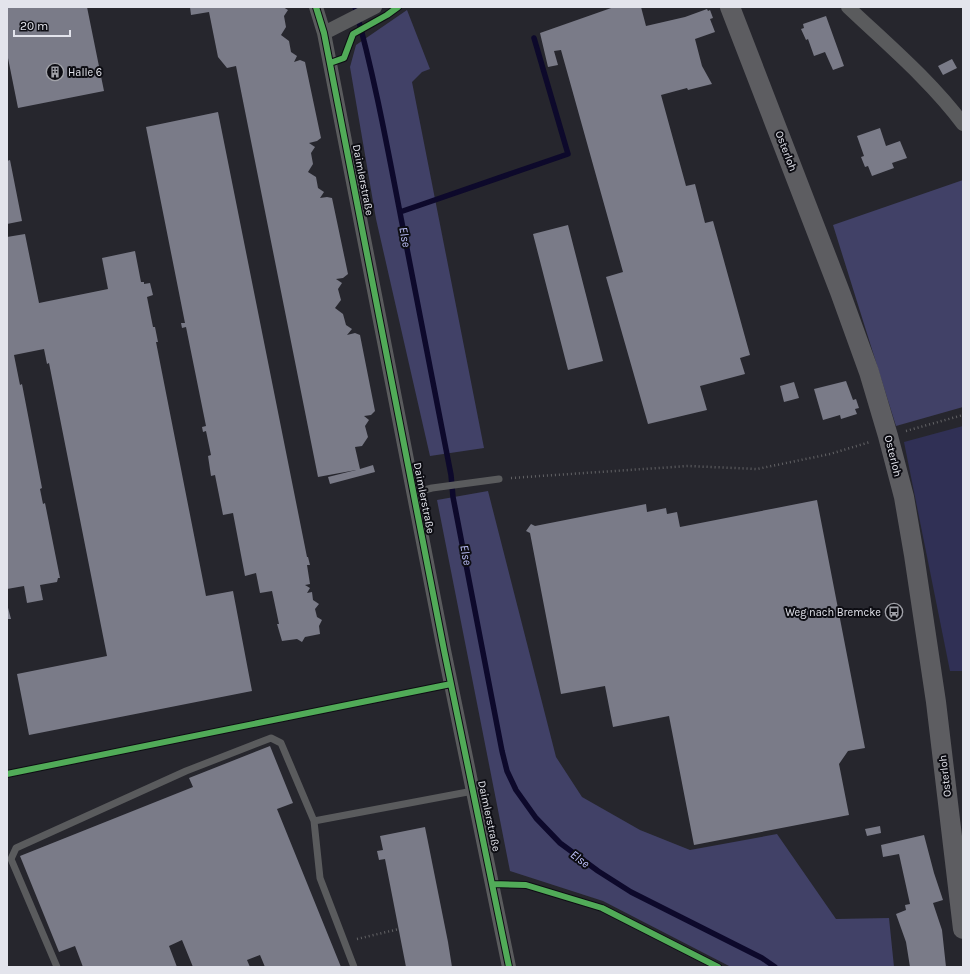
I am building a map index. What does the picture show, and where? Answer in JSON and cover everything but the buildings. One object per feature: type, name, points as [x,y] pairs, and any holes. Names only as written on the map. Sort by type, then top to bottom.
[{"type":"main road","name":"Osterloh","points":[[730,7],[840,292],[869,372],[904,497],[936,702],[963,929]]},
{"type":"street","name":"Daimlerstraße","points":[[316,7],[324,33],[444,650],[509,967]]},
{"type":"street","points":[[324,33],[375,7]]},
{"type":"street","points":[[848,7],[919,74],[951,107],[963,124]]},
{"type":"lane","points":[[413,493],[432,488],[499,479]]},
{"type":"lane","points":[[57,967],[11,859],[16,848],[186,771],[270,738],[281,743],[314,821],[320,878],[354,967]]},
{"type":"lane","points":[[314,821],[473,791]]},
{"type":"path","points":[[499,479],[688,466],[757,469],[830,454],[963,415]]},
{"type":"path","points":[[345,942],[399,929]]},
{"type":"shaded area","points":[[407,10],[430,69],[422,72],[412,82],[484,448],[430,456],[376,219],[350,67],[356,45]]},
{"type":"shaded area","points":[[963,180],[963,407],[896,426],[833,225]]},
{"type":"shaded area","points":[[963,426],[963,671],[950,671],[904,442]]},
{"type":"shaded area","points":[[488,491],[556,757],[582,797],[640,830],[690,850],[777,834],[836,919],[889,918],[894,967],[731,967],[603,901],[510,871],[437,500]]},
{"type":"waterway","name":"Else","points":[[355,7],[369,61],[386,142],[451,475],[453,497],[507,771],[516,790],[536,818],[560,843],[598,871],[631,892],[762,958],[775,967]]},
{"type":"waterway","points":[[400,212],[568,154],[534,38]]},
{"type":"cycle path","points":[[316,7],[324,33],[444,650],[509,967]]},
{"type":"cycle path","points":[[330,63],[344,58],[353,34],[387,15],[398,7]]},
{"type":"cycle path","points":[[7,774],[451,684]]},
{"type":"cycle path","points":[[492,884],[526,885],[602,908],[718,967]]},
{"type":"place","name":"Halle 6","points":[[55,72]]},
{"type":"place","name":"Weg nach Bremcke","points":[[894,612]]}]
